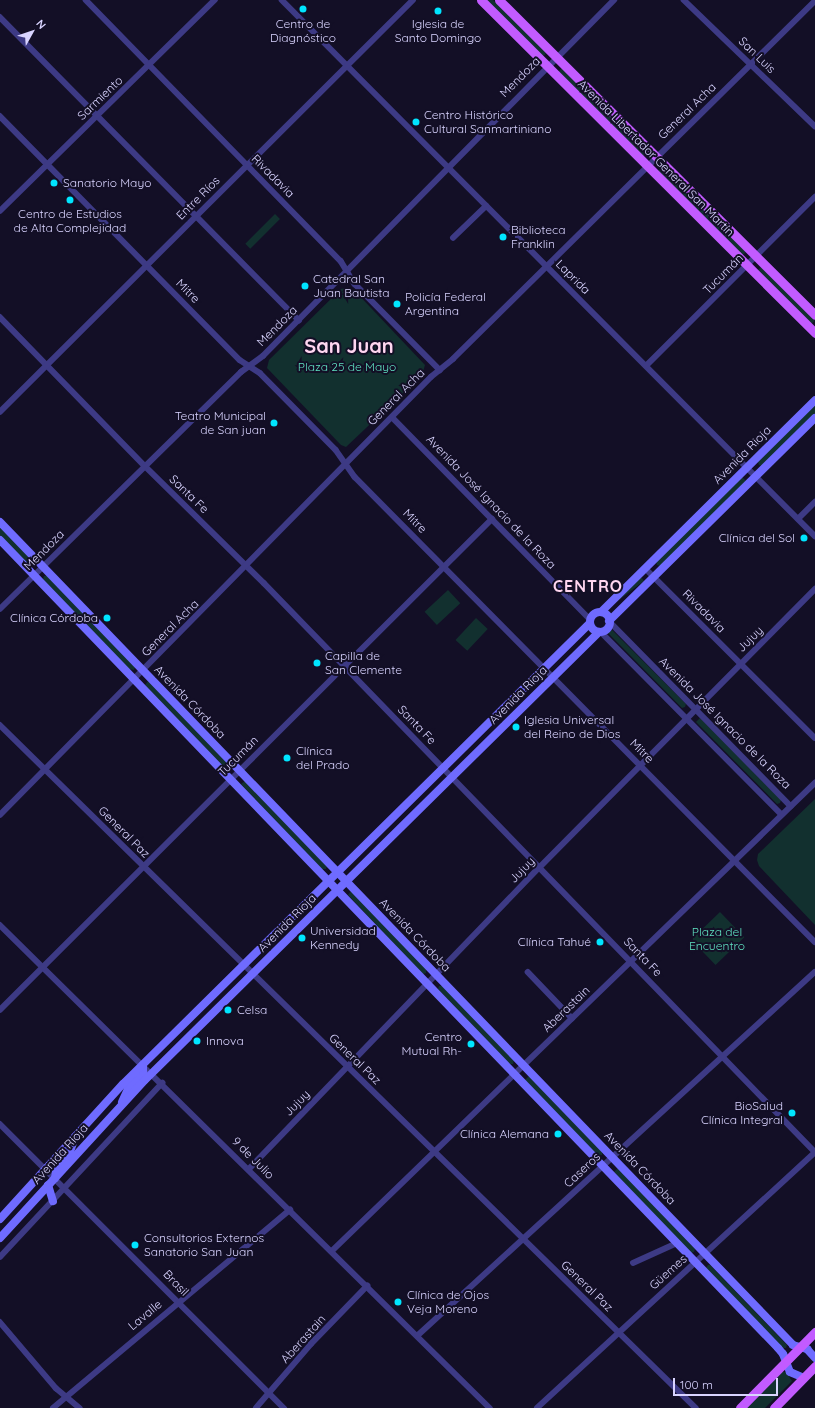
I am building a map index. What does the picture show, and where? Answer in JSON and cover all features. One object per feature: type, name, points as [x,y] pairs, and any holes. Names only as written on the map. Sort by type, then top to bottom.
[{"type":"main road","name":"Avenida Libertador General San Martín","points":[[481,0],[815,333]]},
{"type":"main road","name":"Avenida Libertador General San Martín","points":[[499,0],[815,315]]},
{"type":"main road","name":"Avenida Rioja","points":[[601,612],[815,400]]},
{"type":"main road","name":"Avenida Rioja","points":[[610,622],[815,418]]},
{"type":"main road","name":"Avenida Córdoba","points":[[0,522],[793,1345],[801,1346],[810,1351],[815,1358]]},
{"type":"main road","name":"Avenida Córdoba","points":[[0,540],[784,1354],[785,1362],[790,1372],[804,1378]]},
{"type":"main road","points":[[601,612],[606,614],[610,622],[606,629],[600,632],[593,629],[590,621],[593,614],[601,612]]},
{"type":"main road","name":"Avenida Rioja","points":[[0,1219],[75,1136],[143,1065],[590,621]]},
{"type":"main road","name":"Avenida Rioja","points":[[0,1238],[47,1189],[55,1178],[121,1105],[152,1073],[452,776],[600,632]]},
{"type":"main road","points":[[121,1105],[126,1092],[143,1072],[143,1065]]},
{"type":"main road","points":[[55,1178],[56,1169],[70,1152],[75,1136]]},
{"type":"main road","points":[[24,1192],[47,1189],[53,1201]]},
{"type":"main road","points":[[740,1408],[815,1332]]},
{"type":"main road","points":[[774,1408],[815,1366]]},
{"type":"street","name":"Rivadavia","points":[[86,0],[341,261],[355,284],[440,370]]},
{"type":"street","name":"Sarmiento","points":[[0,211],[215,0]]},
{"type":"street","name":"Laprida","points":[[282,0],[815,536]]},
{"type":"street","name":"Entre Ríos","points":[[0,412],[413,0]]},
{"type":"street","name":"Mendoza","points":[[0,609],[145,466],[299,320],[447,167],[614,0]]},
{"type":"street","name":"San Luis","points":[[684,0],[815,126]]},
{"type":"street","name":"General Acha","points":[[0,815],[247,566],[392,417],[815,1]]},
{"type":"street","points":[[0,17],[299,320]]},
{"type":"street","name":"Mitre","points":[[0,116],[240,360],[260,373],[336,450],[356,477],[815,942]]},
{"type":"street","name":"Tucumán","points":[[646,366],[815,197]]},
{"type":"street","points":[[453,238],[486,206]]},
{"type":"street","name":"Santa Fe","points":[[0,317],[145,466],[247,566],[345,666],[815,1152]]},
{"type":"street","name":"Avenida José Ignacio de la Roza","points":[[392,417],[590,621]]},
{"type":"street","points":[[798,519],[815,502]]},
{"type":"street","name":"Tucumán","points":[[0,1010],[492,519]]},
{"type":"street","name":"Rivadavia","points":[[645,568],[815,738]]},
{"type":"street","name":"Jujuy","points":[[249,1169],[540,867],[815,590]]},
{"type":"street","name":"Avenida José Ignacio de la Roza","points":[[610,622],[791,806]]},
{"type":"street","name":"Avenida José Ignacio de la Roza","points":[[600,632],[782,815]]},
{"type":"street","name":"General Paz","points":[[0,725],[696,1408]]},
{"type":"street","name":"Aberastain","points":[[332,1251],[815,783]]},
{"type":"street","name":"9 de Julio","points":[[0,925],[152,1073],[490,1408]]},
{"type":"street","points":[[528,972],[572,1018]]},
{"type":"street","name":"Caseros","points":[[417,1336],[815,972]]},
{"type":"street","points":[[0,1257],[66,1188],[162,1083]]},
{"type":"street","name":"Brasil","points":[[0,1124],[66,1188],[284,1408]]},
{"type":"street","name":"Güemes","points":[[537,1408],[815,1152]]},
{"type":"street","name":"Lavalle","points":[[53,1408],[178,1302],[290,1210]]},
{"type":"street","points":[[633,1263],[677,1243]]},
{"type":"street","name":"Aberastain","points":[[256,1408],[311,1344],[367,1286]]},
{"type":"street","points":[[0,1322],[56,1388],[80,1408]]},
{"type":"green space","points":[[486,0],[493,0],[546,52],[545,55],[542,56]]},
{"type":"green space","points":[[562,68],[647,153],[646,155],[643,156],[558,72]]},
{"type":"green space","points":[[662,167],[746,252],[744,254],[742,255],[658,171]]},
{"type":"green space","points":[[275,214],[280,219],[250,249],[245,244]]},
{"type":"green space","points":[[761,267],[815,321],[811,324],[757,271]]},
{"type":"green space","name":"Plaza 25 de Mayo","points":[[345,288],[354,290],[425,365],[422,375],[346,447],[341,445],[267,368],[269,360],[341,289]]},
{"type":"green space","points":[[815,405],[815,413],[762,466],[759,465],[758,462]]},
{"type":"green space","points":[[742,477],[746,481],[660,566],[657,565],[656,562]]},
{"type":"green space","points":[[0,527],[33,561],[32,564],[29,565],[0,535]]},
{"type":"green space","points":[[44,576],[47,576],[135,667],[134,670],[129,669],[43,579]]},
{"type":"green space","points":[[641,577],[644,581],[606,609],[603,605]]},
{"type":"green space","points":[[448,590],[460,603],[437,625],[425,612]]},
{"type":"green space","points":[[476,618],[488,629],[467,651],[456,640]]},
{"type":"green space","points":[[612,630],[686,704],[685,707],[682,708],[608,633]]},
{"type":"green space","points":[[148,681],[229,765],[228,768],[226,769],[145,685]]},
{"type":"green space","points":[[700,718],[781,800],[780,803],[777,804],[696,722]]},
{"type":"green space","points":[[245,781],[327,866],[326,869],[322,869],[241,784]]},
{"type":"green space","points":[[815,799],[815,925],[759,866],[757,860],[758,854]]},
{"type":"green space","points":[[351,891],[426,969],[426,973],[423,974],[348,895]]},
{"type":"green space","name":"Plaza del Encuentro","points":[[720,912],[744,937],[716,965],[691,940]]},
{"type":"green space","points":[[439,986],[442,986],[514,1060],[513,1064],[510,1064],[438,989]]},
{"type":"green space","points":[[529,1076],[602,1152],[602,1155],[598,1156],[525,1080]]},
{"type":"green space","points":[[618,1168],[695,1249],[694,1252],[691,1253],[614,1172]]},
{"type":"green space","points":[[710,1265],[787,1345],[786,1348],[783,1348],[706,1268]]},
{"type":"green space","points":[[782,1372],[786,1372],[792,1381],[765,1408],[747,1408]]},
{"type":"place","name":"Centro de Diagnóstico","points":[[303,9]]},
{"type":"place","name":"Iglesia de Santo Domingo","points":[[438,11]]},
{"type":"place","name":"Centro Histórico Cultural Sanmartiniano","points":[[416,122]]},
{"type":"place","name":"Sanatorio Mayo","points":[[54,183]]},
{"type":"place","name":"Centro de Estudios de Alta Complejidad","points":[[70,200]]},
{"type":"place","name":"Biblioteca Franklin","points":[[503,237]]},
{"type":"place","name":"Catedral San Juan Bautista","points":[[305,286]]},
{"type":"place","name":"Policía Federal Argentina","points":[[397,304]]},
{"type":"place","name":"Teatro Municipal de San juan","points":[[274,423]]},
{"type":"place","name":"Clínica del Sol","points":[[804,538]]},
{"type":"place","name":"Clínica Córdoba","points":[[107,618]]},
{"type":"place","name":"Capilla de San Clemente","points":[[317,663]]},
{"type":"place","name":"Iglesia Universal del Reino de Dios","points":[[516,727]]},
{"type":"place","name":"Clínica del Prado","points":[[287,758]]},
{"type":"place","name":"Universidad Kennedy","points":[[302,938]]},
{"type":"place","name":"Clínica Tahué","points":[[600,942]]},
{"type":"place","name":"Celsa","points":[[228,1010]]},
{"type":"place","name":"Innova","points":[[197,1041]]},
{"type":"place","name":"Centro Mutual Rh-","points":[[471,1044]]},
{"type":"place","name":"BioSalud Clínica Integral","points":[[792,1113]]},
{"type":"place","name":"Clínica Alemana","points":[[558,1134]]},
{"type":"place","name":"Consultorios Externos Sanatorio San Juan","points":[[135,1245]]},
{"type":"place","name":"Clínica de Ojos Veja Moreno","points":[[398,1302]]},
{"type":"district","name":"San Juan","points":[[349,345]]},
{"type":"district","name":"CENTRO","points":[[588,586]]}]
